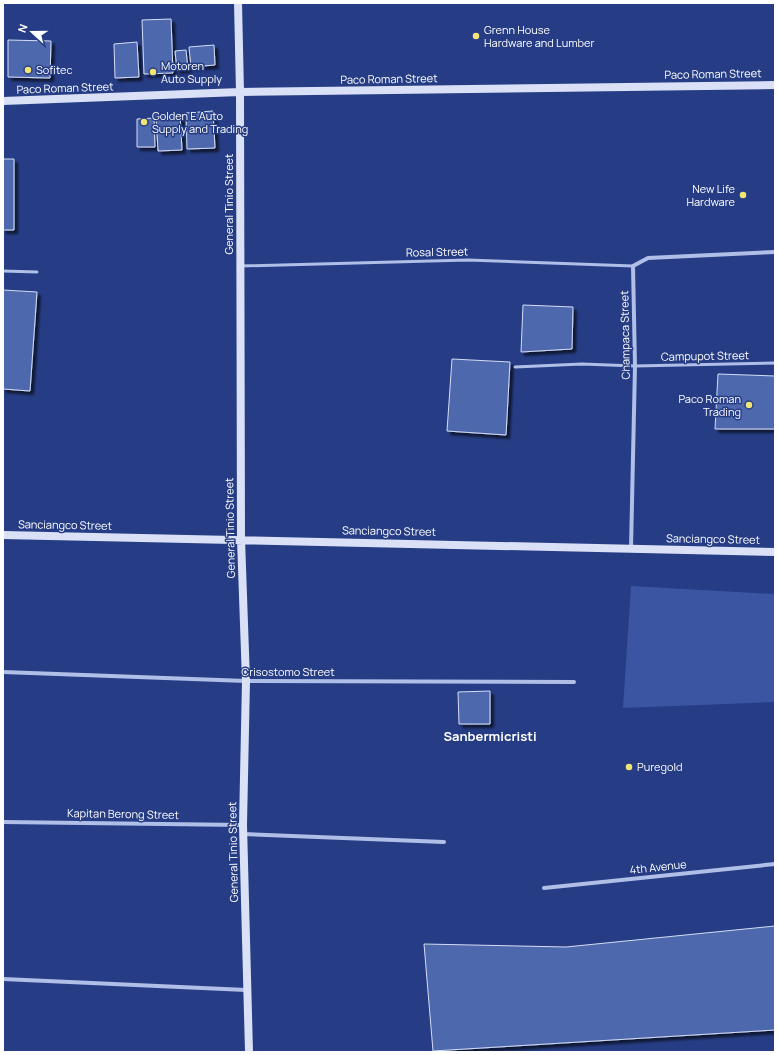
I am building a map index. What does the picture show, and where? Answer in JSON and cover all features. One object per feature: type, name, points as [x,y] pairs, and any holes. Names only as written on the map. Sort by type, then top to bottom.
[{"type":"street","name":"General Tinio Street","points":[[238,3],[240,92],[241,539],[246,680],[243,834],[246,990],[249,1052]]},
{"type":"street","name":"Paco Roman Street","points":[[3,101],[240,92],[775,85]]},
{"type":"street","points":[[633,266],[648,258],[775,252]]},
{"type":"street","name":"Champaca Street","points":[[631,548],[635,366],[633,266]]},
{"type":"street","name":"Sanciangco Street","points":[[3,535],[241,539],[775,552]]},
{"type":"street","name":"Crisostomo Street","points":[[3,672],[246,680],[574,682]]},
{"type":"street","name":"Kapitan Berong Street","points":[[3,822],[243,825]]},
{"type":"street","points":[[243,834],[444,842]]},
{"type":"street","name":"4th Avenue","points":[[544,888],[775,864]]},
{"type":"street","points":[[3,979],[246,990]]},
{"type":"lane","name":"Rosal Street","points":[[240,266],[468,260],[633,266]]},
{"type":"lane","points":[[3,271],[37,272]]},
{"type":"lane","name":"Campupot Street","points":[[516,367],[582,364],[635,366],[775,363]]},
{"type":"shaded area","points":[[631,586],[775,594],[775,702],[623,708]]},
{"type":"building","points":[[171,19],[173,73],[144,74],[142,20]]},
{"type":"building","points":[[8,40],[51,41],[50,78],[8,77]]},
{"type":"building","points":[[137,42],[139,77],[115,78],[114,44]]},
{"type":"building","points":[[214,45],[215,65],[191,67],[189,47]]},
{"type":"building","points":[[186,50],[188,69],[177,70],[175,51]]},
{"type":"building","points":[[213,111],[215,148],[187,149],[186,113]]},
{"type":"building","points":[[180,114],[182,150],[158,151],[156,115]]},
{"type":"building","points":[[154,118],[155,147],[137,147],[137,119]]},
{"type":"building","points":[[3,159],[14,159],[14,230],[3,230]]},
{"type":"building","points":[[3,290],[37,292],[30,391],[3,389]]},
{"type":"building","points":[[523,305],[573,307],[572,349],[521,352]]},
{"type":"building","points":[[452,359],[510,362],[506,435],[447,431]]},
{"type":"building","points":[[718,374],[775,376],[775,429],[715,429]]},
{"type":"building","points":[[490,691],[490,724],[459,724],[458,692]]},
{"type":"building","points":[[775,926],[775,1030],[433,1051],[424,944],[566,947]]},
{"type":"place","name":"Grenn House Hardware and Lumber","points":[[476,36]]},
{"type":"place","name":"Sofitec","points":[[28,70]]},
{"type":"place","name":"Motoren Auto Supply","points":[[153,72]]},
{"type":"place","name":"Golden E Auto Supply and Trading","points":[[144,122]]},
{"type":"place","name":"New Life Hardware","points":[[743,195]]},
{"type":"place","name":"Paco Roman Trading","points":[[749,405]]},
{"type":"place","name":"Puregold","points":[[629,767]]},
{"type":"district","name":"Sanbermicristi","points":[[490,736]]}]
